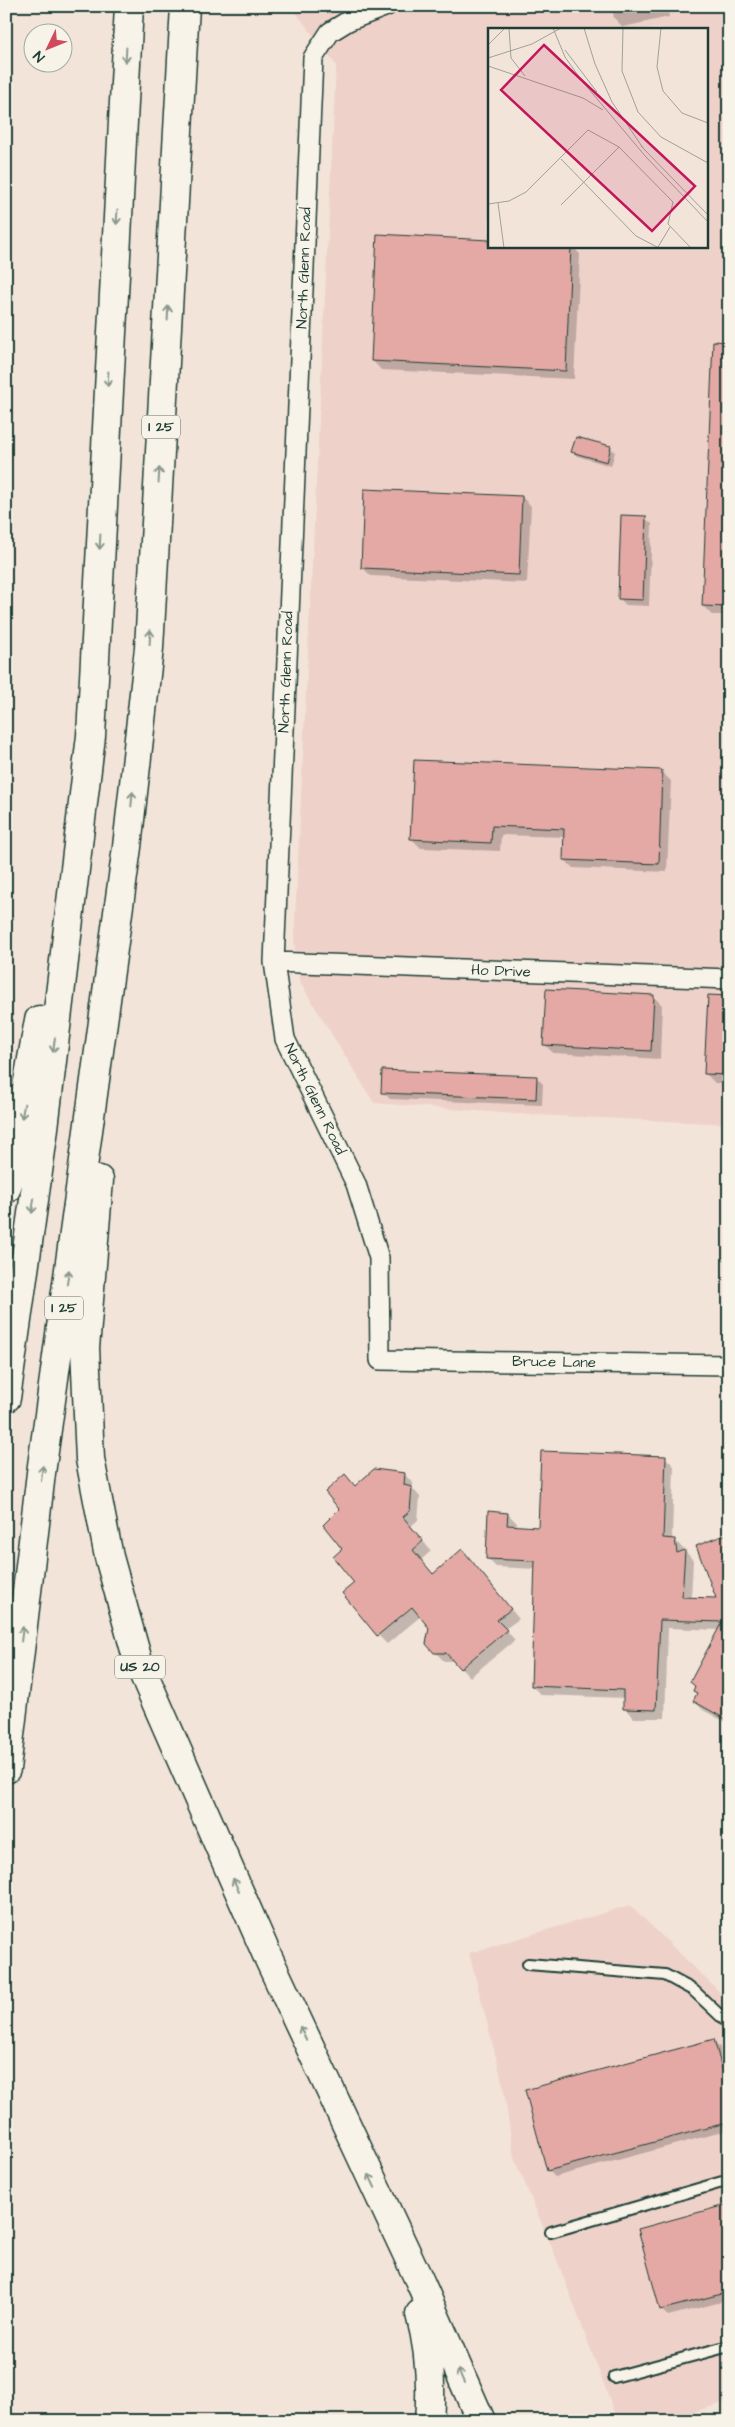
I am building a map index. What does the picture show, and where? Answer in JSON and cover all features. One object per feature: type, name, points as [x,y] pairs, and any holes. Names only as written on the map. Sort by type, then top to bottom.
[{"type":"highway","points":[[6,1398],[44,1126],[91,736],[128,6]]},
{"type":"highway","name":"I 25","points":[[6,1769],[42,1473],[127,847],[149,648],[185,6]]},
{"type":"highway","points":[[6,1189],[12,1170],[91,736]]},
{"type":"highway","name":"US 20","points":[[127,847],[85,1348],[90,1459],[108,1557],[138,1661],[267,1955],[481,2421]]},
{"type":"highway","points":[[388,2216],[414,2293],[430,2355],[432,2387],[429,2421]]},
{"type":"street","name":"North Glenn Road","points":[[380,1360],[379,1258],[356,1184],[285,1039],[274,962],[313,58],[330,32],[348,21],[387,6]]},
{"type":"street","name":"Ho Drive","points":[[274,962],[729,979]]},
{"type":"street","name":"Bruce Lane","points":[[380,1360],[729,1365]]},
{"type":"lane","points":[[528,1964],[665,1975],[693,1990],[729,2024]]},
{"type":"lane","points":[[551,2232],[729,2180]]},
{"type":"lane","points":[[614,2377],[729,2346]]},
{"type":"shaded area","points":[[294,6],[729,6],[729,1124],[514,1114],[374,1103],[299,981],[294,941],[336,65],[293,9]]},
{"type":"shaded area","points":[[630,1905],[729,2001],[729,2401],[666,2421],[621,2421],[614,2411],[555,2255],[514,2158],[503,2085],[469,1953]]},
{"type":"building","points":[[377,234],[488,240],[488,248],[571,248],[566,371],[371,361]]},
{"type":"building","points":[[713,341],[729,342],[729,607],[702,606]]},
{"type":"building","points":[[576,437],[611,446],[607,462],[571,452]]},
{"type":"building","points":[[364,489],[522,496],[519,575],[361,568]]},
{"type":"building","points":[[621,515],[646,516],[643,600],[618,599]]},
{"type":"building","points":[[414,760],[662,770],[659,864],[563,860],[564,829],[492,826],[491,843],[410,839]]},
{"type":"building","points":[[546,989],[654,995],[651,1051],[543,1045]]},
{"type":"building","points":[[708,995],[729,996],[729,1075],[704,1074]]},
{"type":"building","points":[[382,1070],[537,1076],[536,1099],[381,1093]]},
{"type":"building","points":[[541,1451],[666,1456],[663,1538],[675,1539],[677,1553],[685,1550],[682,1597],[716,1598],[696,1546],[729,1533],[729,1721],[693,1701],[697,1693],[693,1691],[695,1686],[690,1682],[722,1622],[660,1620],[656,1710],[623,1709],[623,1690],[531,1686],[535,1561],[486,1559],[488,1511],[508,1513],[507,1525],[538,1527]]},
{"type":"building","points":[[374,1469],[405,1473],[404,1485],[412,1487],[410,1511],[403,1517],[423,1541],[413,1550],[433,1574],[462,1549],[511,1609],[497,1620],[507,1630],[460,1669],[446,1653],[434,1653],[426,1644],[429,1628],[412,1607],[377,1636],[342,1593],[354,1583],[333,1557],[342,1549],[323,1525],[339,1509],[325,1492],[345,1474],[355,1486]]},
{"type":"building","points":[[714,2039],[729,2095],[729,2122],[547,2171],[525,2090]]},
{"type":"building","points":[[729,2204],[729,2292],[660,2310],[638,2229]]}]
